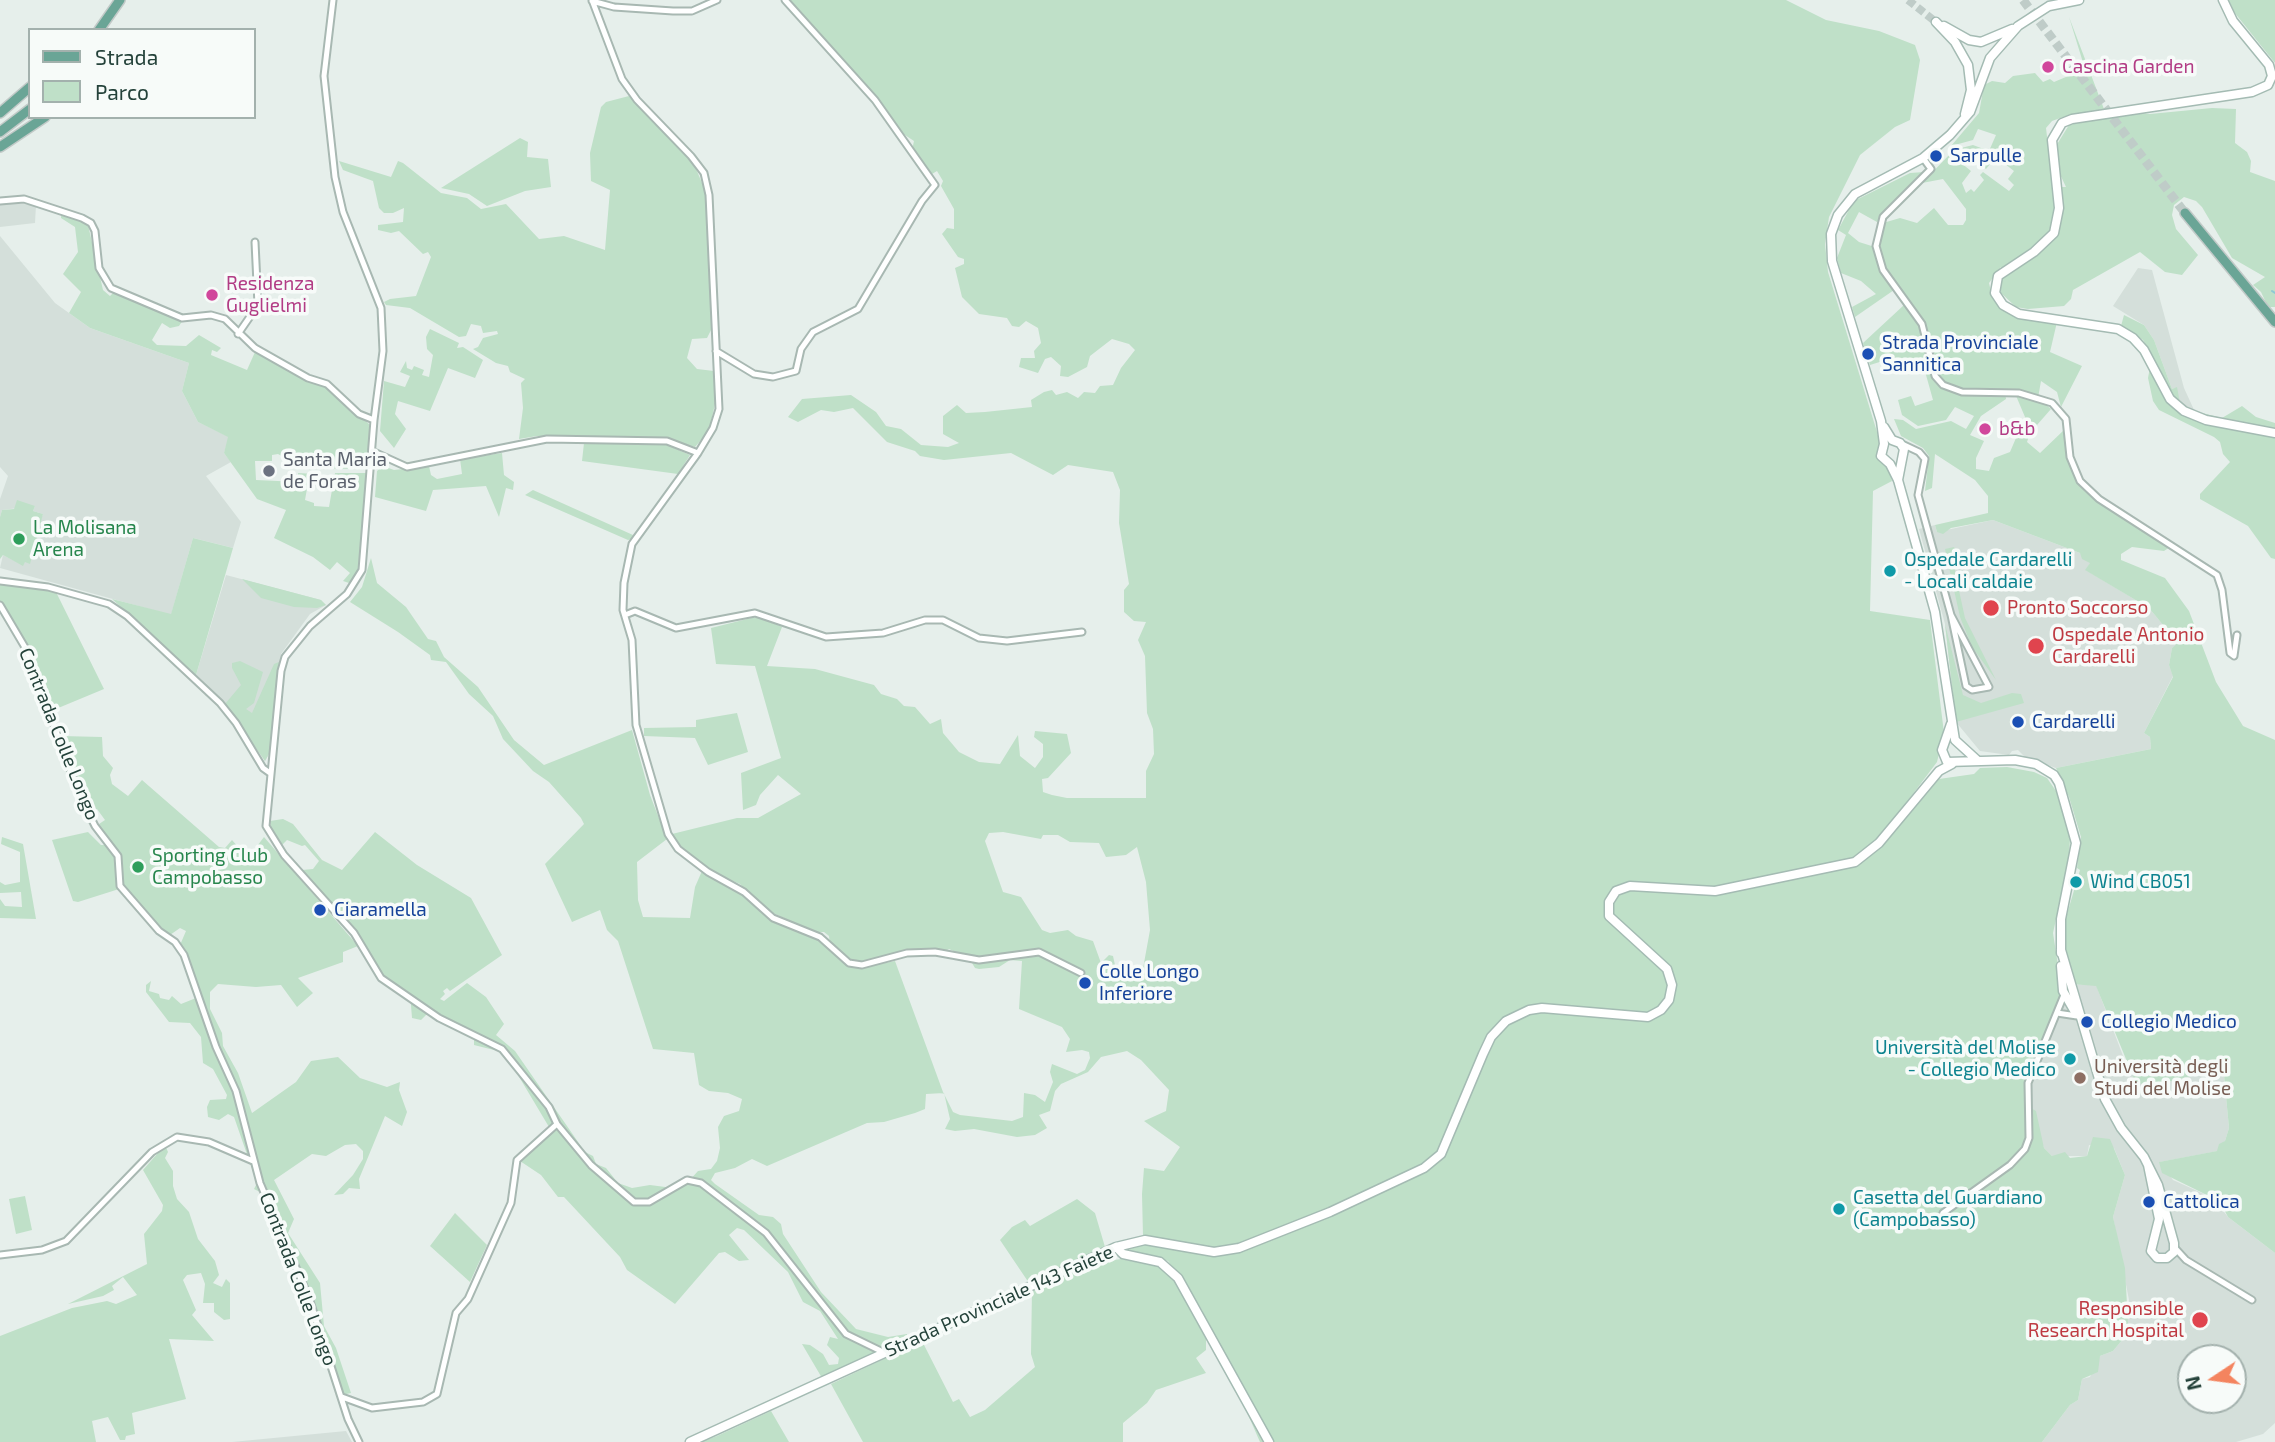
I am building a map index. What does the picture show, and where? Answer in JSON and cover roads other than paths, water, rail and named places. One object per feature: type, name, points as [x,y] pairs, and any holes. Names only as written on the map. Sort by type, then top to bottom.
[{"type":"main road","name":"Strada Provinciale 143 Faiete","points":[[1963,55],[1967,46],[1991,40],[2018,26],[2047,3],[2079,0]]},
{"type":"main road","points":[[2223,0],[2233,21],[2267,62],[2273,80],[2266,87],[2254,92],[2072,119],[2062,123],[2052,140],[2059,208],[2054,233],[2034,251],[2004,271],[1994,285],[2000,302],[2019,314],[2118,329],[2133,338],[2144,350],[2170,399],[2184,411],[2206,420],[2275,433]]},
{"type":"main road","points":[[94,28],[118,3]]},
{"type":"main road","points":[[103,28],[118,3]]},
{"type":"main road","points":[[1964,120],[1971,90],[1968,65],[1936,22],[1989,48],[1989,61],[1978,68],[1968,65]]},
{"type":"main road","name":"Strada Provinciale 143 Faiete","points":[[1955,740],[1935,612],[1898,480],[1898,461],[1904,449],[1892,442],[1881,421],[1832,261],[1831,234],[1838,215],[1855,194],[1923,159],[1964,120],[1977,97],[1989,61],[2018,26]]},
{"type":"main road","points":[[0,113],[28,89]]},
{"type":"main road","points":[[0,132],[28,111]]},
{"type":"main road","points":[[0,147],[42,119]]},
{"type":"main road","points":[[2185,214],[2275,323]]},
{"type":"main road","name":"Strada Provinciale 143 Faiete","points":[[1892,442],[1881,456],[1898,461]]},
{"type":"main road","name":"Strada Provinciale 143 Faiete","points":[[1939,771],[1951,724]]},
{"type":"main road","points":[[1956,763],[1943,750],[1955,740],[1978,761]]},
{"type":"main road","points":[[1956,763],[1966,749]]},
{"type":"main road","points":[[1956,763],[2015,761],[2036,764],[2054,775],[2075,837],[2076,849],[2061,919],[2061,950],[2067,991],[2084,1033]]},
{"type":"main road","name":"Strada Provinciale 143 Faiete","points":[[690,1442],[1116,1247],[1145,1240],[1214,1252],[1239,1248],[1330,1212],[1424,1168],[1441,1154],[1491,1037],[1506,1021],[1535,1009],[1648,1017],[1665,1006],[1672,990],[1669,974],[1661,961],[1609,916],[1609,902],[1616,891],[1630,887],[1716,891],[1760,884],[1855,862],[1879,843],[1939,771],[1956,763]]},
{"type":"main road","points":[[2067,991],[2108,1106],[2148,1165],[2158,1185],[2173,1252],[2157,1258],[2151,1251],[2159,1219],[2148,1165]]},
{"type":"main road","points":[[2152,1241],[2163,1234],[2172,1238]]},
{"type":"main road","points":[[1116,1247],[1123,1254],[1160,1262],[1178,1279],[1269,1442]]},
{"type":"street","points":[[333,0],[324,76],[335,177],[342,212],[384,320],[374,420],[374,452],[362,570],[346,594],[310,626],[285,657],[281,671],[266,826],[272,840],[354,933],[381,978],[439,1018],[502,1049],[549,1107],[557,1124],[591,1166],[634,1202],[649,1202],[687,1180],[701,1183],[766,1233],[846,1334],[885,1353]]},
{"type":"street","points":[[592,1],[614,6],[692,11],[716,0]]},
{"type":"street","points":[[716,351],[754,374],[773,377],[796,371],[801,349],[813,332],[859,309],[922,201],[935,185],[875,100],[785,0]]},
{"type":"street","points":[[592,1],[622,79],[636,100],[670,131],[704,173],[709,195],[719,409],[713,428],[698,453],[632,544],[624,583],[625,615],[632,640],[636,725],[652,788],[668,834],[678,849],[693,861],[744,892],[773,918],[820,937],[849,963],[862,965],[906,953],[934,952],[979,960],[1039,952],[1081,973]]},
{"type":"street","points":[[1923,159],[1931,169],[1883,217],[1876,246],[1884,270],[1922,324],[1935,376],[1943,385],[1962,392],[2019,393],[2052,402],[2066,419],[2070,457],[2080,481],[2099,499],[2217,575],[2222,590],[2230,653],[2234,656],[2237,635]]},
{"type":"street","points":[[0,201],[24,199],[91,223],[95,231],[99,268],[111,288],[182,318],[211,315],[225,319],[238,334],[268,356],[335,389],[359,414],[374,420]]},
{"type":"street","points":[[238,334],[258,305],[255,242]]},
{"type":"street","points":[[374,452],[407,467],[547,439],[667,441],[698,453]]},
{"type":"street","points":[[1892,442],[1919,452],[1926,459],[1918,495],[1951,615],[1965,686],[1972,690],[1989,687],[1951,615]]},
{"type":"street","points":[[1898,461],[1919,452]]},
{"type":"street","points":[[0,581],[48,587],[109,604],[127,616],[220,703],[236,723],[263,768],[270,774]]},
{"type":"street","name":"Contrada Colle Longo","points":[[0,605],[26,649],[80,796],[95,826],[118,856],[120,886],[184,955],[216,1047],[236,1091],[253,1161],[309,1298],[314,1322],[330,1358],[359,1442]]},
{"type":"street","points":[[625,615],[635,611],[676,628],[755,613],[826,637],[883,634],[934,620],[943,620],[979,638],[1007,641],[1082,632]]},
{"type":"street","points":[[1943,1213],[2010,1165],[2025,1149],[2029,1138],[2028,1083],[2067,991]]},
{"type":"street","points":[[2057,1013],[2077,1016]]},
{"type":"street","points":[[342,1397],[372,1408],[423,1402],[437,1394],[456,1313],[468,1299],[511,1203],[517,1160],[557,1124]]},
{"type":"street","points":[[0,1255],[42,1250],[66,1241],[152,1153],[177,1137],[209,1142],[253,1161]]},
{"type":"street","points":[[2173,1252],[2252,1300]]},
{"type":"tunnel","points":[[1908,0],[1936,22]]},
{"type":"tunnel","points":[[2023,0],[2185,213]]},
{"type":"place","name":"Cascina Garden","points":[[2048,67]]},
{"type":"place","name":"Sarpulle","points":[[1936,156]]},
{"type":"place","name":"Residenza Guglielmi","points":[[212,295]]},
{"type":"place","name":"Strada Provinciale Sannitica","points":[[1868,354]]},
{"type":"place","name":"b&b","points":[[1985,429]]},
{"type":"place","name":"Santa Maria de Foras","points":[[269,471]]},
{"type":"place","name":"La Molisana Arena","points":[[19,539]]},
{"type":"place","name":"Ospedale Cardarelli - Locali caldaie","points":[[1890,571]]},
{"type":"place","name":"Pronto Soccorso","points":[[1991,608]]},
{"type":"place","name":"Ospedale Antonio Cardarelli","points":[[2036,646]]},
{"type":"place","name":"Cardarelli","points":[[2018,722]]},
{"type":"place","name":"Sporting Club Campobasso","points":[[138,867]]},
{"type":"place","name":"Wind CB051","points":[[2076,882]]},
{"type":"place","name":"Ciaramella","points":[[320,910]]},
{"type":"place","name":"Colle Longo Inferiore","points":[[1085,983]]},
{"type":"place","name":"Collegio Medico","points":[[2087,1022]]},
{"type":"place","name":"Università del Molise - Collegio Medico","points":[[2070,1059]]},
{"type":"place","name":"Università degli Studi del Molise","points":[[2080,1078]]},
{"type":"place","name":"Cattolica","points":[[2149,1202]]},
{"type":"place","name":"Casetta del Guardiano (Campobasso)","points":[[1839,1209]]},
{"type":"place","name":"Responsible Research Hospital","points":[[2200,1320]]}]
